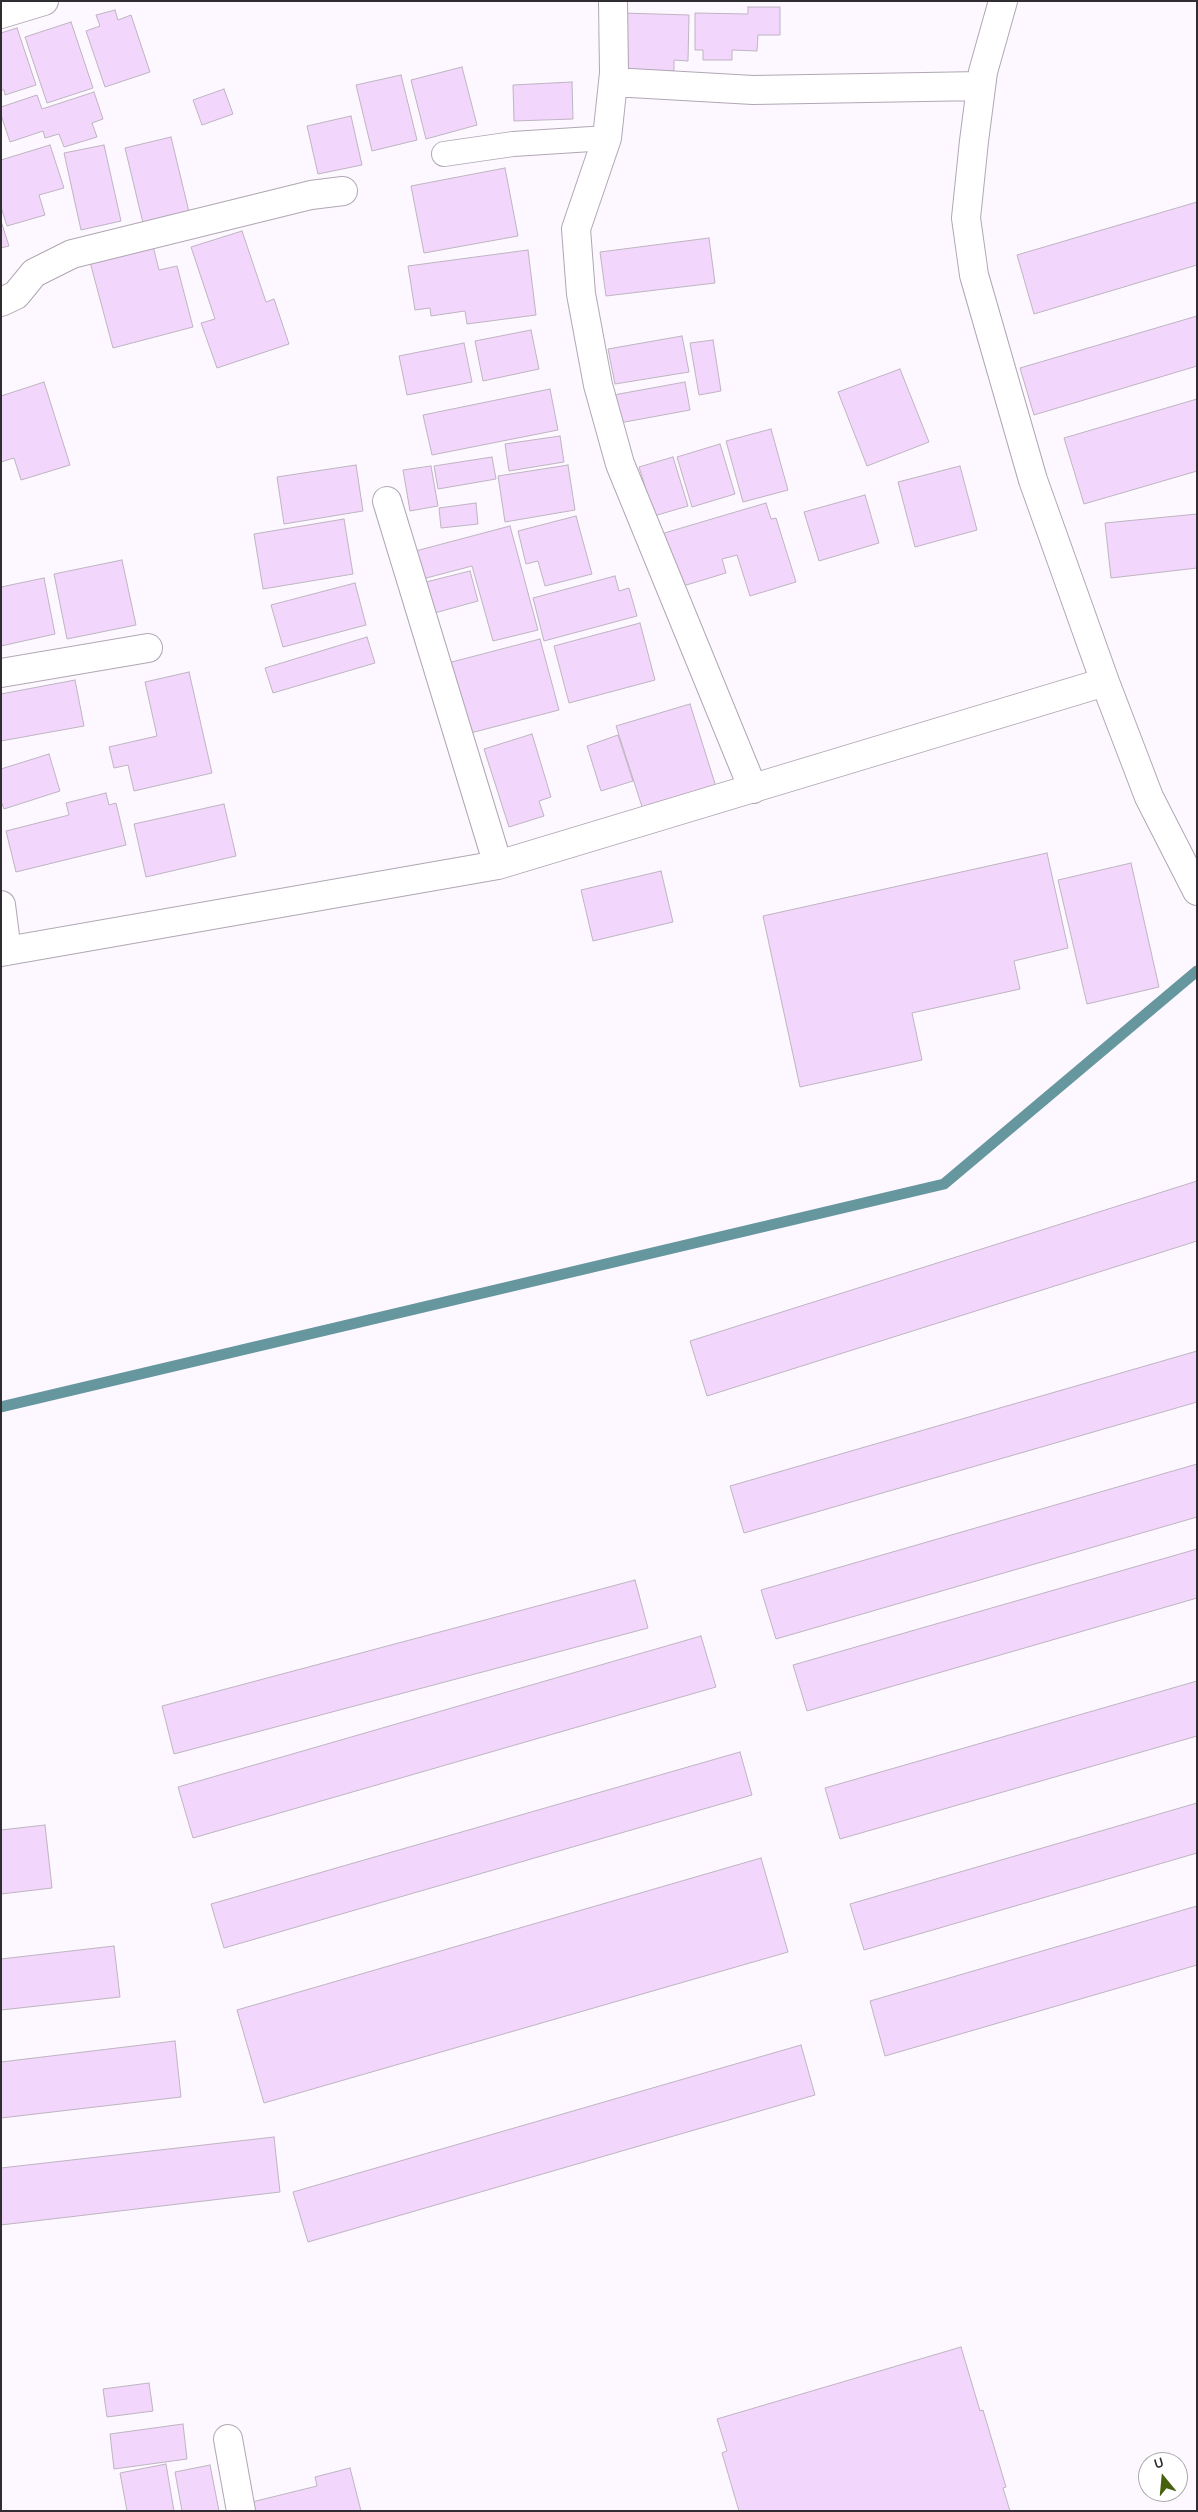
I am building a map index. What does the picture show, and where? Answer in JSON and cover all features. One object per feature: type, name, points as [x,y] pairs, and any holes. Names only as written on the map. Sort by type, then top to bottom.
[{"type":"street","points":[[1,14],[44,1]]},
{"type":"street","points":[[613,1],[612,82],[607,138],[576,230],[581,294],[598,385],[620,464],[753,789]]},
{"type":"street","points":[[1002,1],[981,86],[966,218],[974,275],[1033,480],[1105,682],[1149,797],[1197,891]]},
{"type":"street","points":[[612,82],[753,90],[981,86]]},
{"type":"street","points":[[1,302],[16,294],[34,273],[72,254],[311,195],[342,191]]},
{"type":"street","points":[[387,501],[498,865]]},
{"type":"street","points":[[1,673],[148,648]]},
{"type":"street","points":[[1,905],[4,951],[498,865],[1105,682]]},
{"type":"street","points":[[228,2439],[241,2511]]},
{"type":"lane","points":[[444,154],[513,144],[607,138]]},
{"type":"building","points":[[748,7],[780,7],[780,35],[758,35],[757,51],[732,50],[732,60],[703,60],[703,50],[695,50],[695,13],[748,14]]},
{"type":"building","points":[[115,10],[118,20],[131,15],[150,72],[105,87],[86,31],[100,26],[96,15]]},
{"type":"building","points":[[623,13],[689,15],[688,61],[674,60],[674,71],[622,71]]},
{"type":"building","points":[[71,22],[93,88],[47,103],[25,37]]},
{"type":"building","points":[[17,28],[36,85],[5,95],[4,90],[1,90],[1,33]]},
{"type":"building","points":[[462,67],[477,125],[426,139],[411,80]]},
{"type":"building","points":[[401,75],[417,140],[372,151],[356,85]]},
{"type":"building","points":[[572,82],[573,119],[514,121],[513,85]]},
{"type":"building","points":[[224,89],[233,114],[202,125],[193,100]]},
{"type":"building","points":[[94,92],[103,119],[92,123],[97,137],[64,147],[59,134],[45,138],[43,131],[10,142],[1,115],[1,107],[37,95],[42,109]]},
{"type":"building","points":[[351,116],[362,165],[318,174],[307,126]]},
{"type":"building","points":[[171,137],[189,212],[143,223],[125,148]]},
{"type":"building","points":[[50,145],[64,188],[39,195],[45,215],[7,226],[1,207],[1,160]]},
{"type":"building","points":[[104,145],[121,221],[81,230],[64,153]]},
{"type":"building","points":[[505,168],[518,236],[424,253],[411,186]]},
{"type":"building","points":[[1197,202],[1197,265],[1034,314],[1017,255]]},
{"type":"building","points":[[1,221],[9,246],[1,248]]},
{"type":"building","points":[[242,231],[266,302],[274,299],[289,344],[217,368],[201,323],[215,319],[191,247]]},
{"type":"building","points":[[709,238],[715,283],[606,296],[600,252]]},
{"type":"building","points":[[153,246],[159,270],[177,266],[193,327],[113,348],[90,262]]},
{"type":"building","points":[[528,250],[536,315],[467,324],[465,311],[431,316],[430,308],[415,310],[408,266]]},
{"type":"building","points":[[1197,316],[1197,366],[1034,415],[1020,368]]},
{"type":"building","points":[[531,330],[539,369],[483,381],[475,341]]},
{"type":"building","points":[[682,336],[689,372],[615,384],[608,349]]},
{"type":"building","points":[[713,340],[721,391],[699,395],[690,343]]},
{"type":"building","points":[[464,343],[472,382],[407,395],[399,356]]},
{"type":"building","points":[[900,369],[929,442],[867,466],[838,392]]},
{"type":"building","points":[[44,382],[70,465],[21,480],[14,458],[1,462],[1,396]]},
{"type":"building","points":[[685,382],[690,410],[614,424],[608,396]]},
{"type":"building","points":[[550,389],[558,430],[432,455],[423,415]]},
{"type":"building","points":[[1197,399],[1197,471],[1084,504],[1064,438]]},
{"type":"building","points":[[771,429],[788,490],[743,502],[726,441]]},
{"type":"building","points":[[560,436],[564,462],[509,471],[505,444]]},
{"type":"building","points":[[720,444],[735,494],[692,507],[677,457]]},
{"type":"building","points":[[492,457],[496,479],[438,489],[434,466]]},
{"type":"building","points":[[673,457],[688,506],[654,516],[639,467]]},
{"type":"building","points":[[356,465],[363,511],[284,524],[277,477]]},
{"type":"building","points":[[568,465],[575,510],[505,522],[498,476]]},
{"type":"building","points":[[431,466],[438,506],[410,511],[403,470]]},
{"type":"building","points":[[960,466],[977,530],[915,547],[898,482]]},
{"type":"building","points":[[865,495],[879,543],[819,561],[804,512]]},
{"type":"building","points":[[476,503],[478,524],[441,528],[439,508]]},
{"type":"building","points":[[766,503],[771,519],[776,518],[796,582],[750,596],[737,555],[722,559],[726,573],[683,586],[661,534]]},
{"type":"building","points":[[1197,514],[1197,568],[1111,578],[1105,523]]},
{"type":"building","points":[[576,516],[592,574],[545,586],[538,561],[526,564],[518,531]]},
{"type":"building","points":[[344,519],[353,574],[263,589],[254,534]]},
{"type":"building","points":[[510,526],[538,630],[493,641],[472,566],[415,581],[408,553]]},
{"type":"building","points":[[122,560],[136,625],[67,639],[54,574]]},
{"type":"building","points":[[470,571],[478,601],[431,614],[422,583]]},
{"type":"building","points":[[615,576],[619,591],[629,588],[637,616],[544,641],[533,598]]},
{"type":"building","points":[[44,578],[55,634],[1,646],[1,587]]},
{"type":"building","points":[[355,583],[366,625],[283,647],[271,605]]},
{"type":"building","points":[[640,623],[655,680],[569,703],[554,646]]},
{"type":"building","points":[[367,637],[375,663],[273,693],[265,668]]},
{"type":"building","points":[[540,639],[559,710],[463,735],[444,664]]},
{"type":"building","points":[[189,672],[212,773],[134,791],[128,765],[114,768],[109,747],[157,736],[145,682]]},
{"type":"building","points":[[75,680],[84,726],[1,741],[1,694]]},
{"type":"building","points":[[690,704],[717,790],[644,813],[616,726]]},
{"type":"building","points":[[532,734],[551,797],[539,801],[544,816],[509,827],[484,749]]},
{"type":"building","points":[[618,735],[633,781],[601,791],[587,746]]},
{"type":"building","points":[[49,754],[60,791],[4,809],[1,801],[1,769]]},
{"type":"building","points":[[106,793],[109,805],[116,803],[126,845],[16,872],[6,831],[69,815],[66,803]]},
{"type":"building","points":[[224,804],[236,856],[146,877],[134,824]]},
{"type":"building","points":[[1047,853],[1068,948],[1014,961],[1020,989],[912,1013],[922,1060],[800,1087],[763,916]]},
{"type":"building","points":[[1131,863],[1159,987],[1087,1004],[1058,880]]},
{"type":"building","points":[[661,871],[673,922],[593,941],[581,890]]},
{"type":"building","points":[[1197,1181],[1197,1241],[707,1396],[690,1341]]},
{"type":"building","points":[[1197,1351],[1197,1402],[744,1533],[730,1486]]},
{"type":"building","points":[[1197,1464],[1197,1517],[776,1639],[761,1590]]},
{"type":"building","points":[[1197,1549],[1197,1598],[807,1711],[793,1665]]},
{"type":"building","points":[[635,1580],[648,1628],[174,1754],[162,1706]]},
{"type":"building","points":[[701,1636],[716,1687],[193,1838],[178,1787]]},
{"type":"building","points":[[1197,1681],[1197,1736],[840,1839],[825,1788]]},
{"type":"building","points":[[740,1752],[752,1795],[224,1948],[211,1904]]},
{"type":"building","points":[[1197,1803],[1197,1853],[864,1950],[850,1904]]},
{"type":"building","points":[[45,1825],[52,1888],[1,1894],[1,1830]]},
{"type":"building","points":[[761,1858],[788,1952],[264,2103],[237,2010]]},
{"type":"building","points":[[1197,1906],[1197,1965],[885,2056],[870,2001]]},
{"type":"building","points":[[114,1946],[120,1997],[1,2010],[1,1959]]},
{"type":"building","points":[[175,2041],[181,2097],[1,2118],[1,2062]]},
{"type":"building","points":[[801,2045],[815,2095],[308,2242],[293,2192]]},
{"type":"building","points":[[274,2137],[280,2192],[1,2225],[1,2168]]},
{"type":"building","points":[[961,2347],[980,2411],[983,2410],[1006,2487],[1003,2488],[1010,2511],[739,2511],[722,2453],[727,2451],[717,2419]]},
{"type":"building","points":[[149,2383],[153,2411],[107,2417],[103,2389]]},
{"type":"building","points":[[183,2424],[187,2459],[114,2469],[110,2434]]},
{"type":"building","points":[[166,2464],[174,2511],[127,2511],[120,2473]]},
{"type":"building","points":[[210,2465],[219,2511],[182,2511],[175,2472]]},
{"type":"building","points":[[350,2468],[361,2511],[255,2511],[252,2502],[317,2486],[315,2477]]},
{"type":"waterway","points":[[1,1407],[944,1184],[1197,971]]}]
